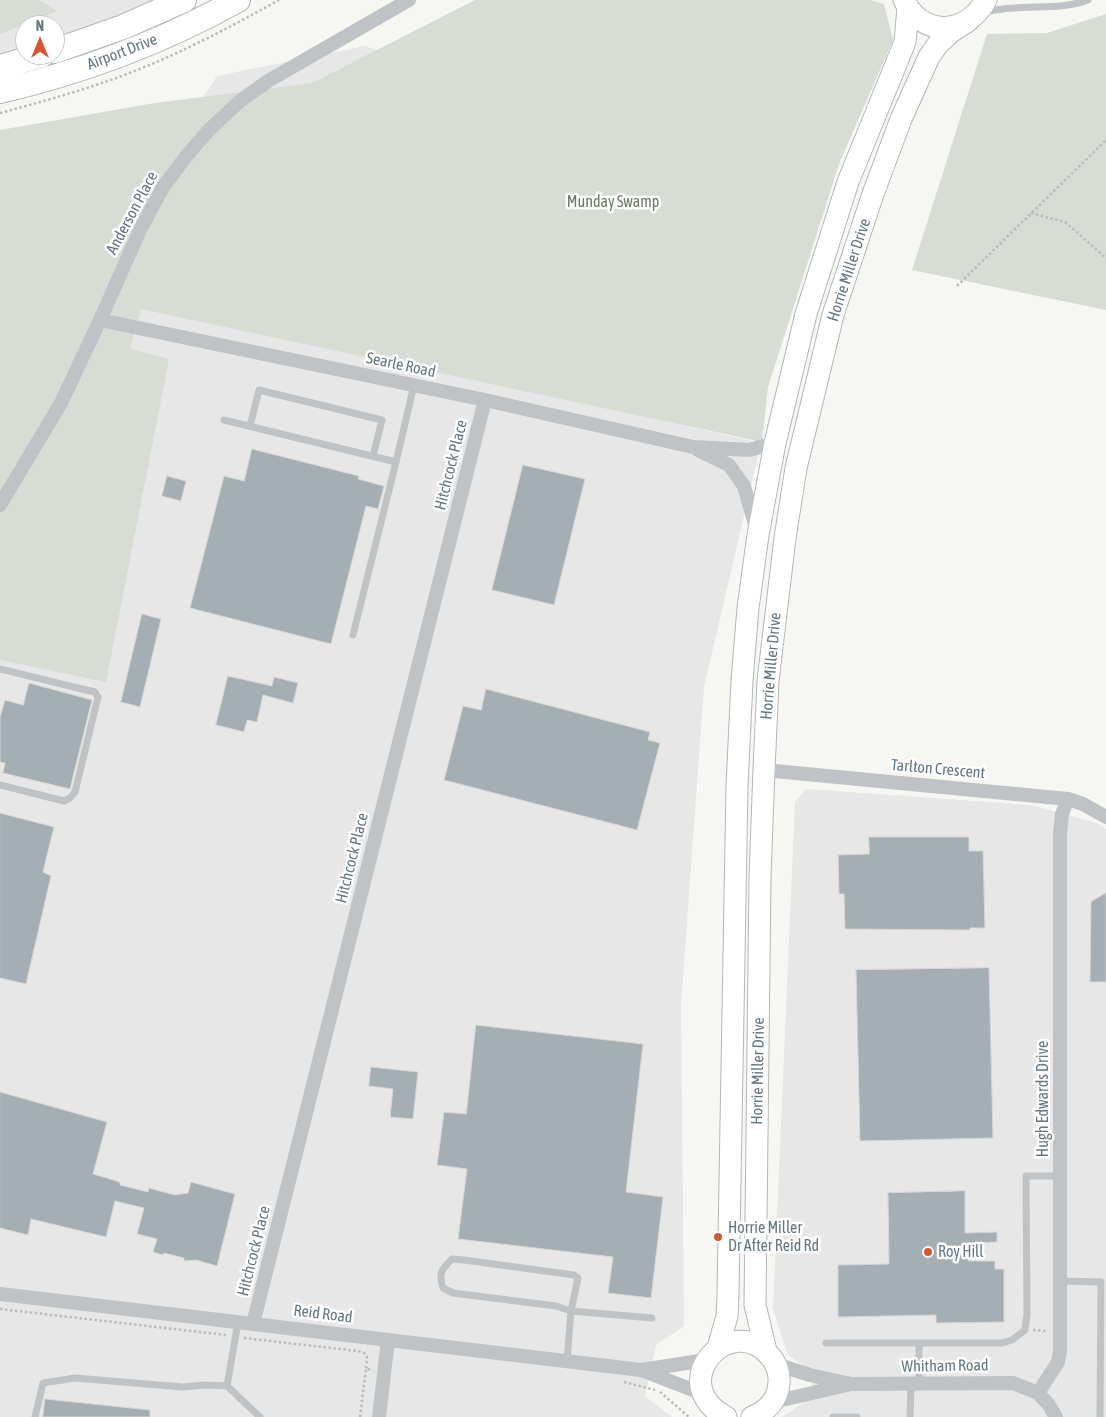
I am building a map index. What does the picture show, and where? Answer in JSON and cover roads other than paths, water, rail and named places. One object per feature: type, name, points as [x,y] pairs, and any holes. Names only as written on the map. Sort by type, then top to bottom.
[{"type":"highway","name":"Airport Drive","points":[[65,47],[123,27],[184,0]]},
{"type":"highway","name":"Airport Drive","points":[[0,91],[43,80],[115,56],[190,24],[238,0]]},
{"type":"highway","points":[[0,67],[15,63]]},
{"type":"main road","points":[[906,4],[918,18],[929,25],[942,28],[956,26],[978,11]]},
{"type":"main road","name":"Horrie Miller Drive","points":[[703,1394],[701,1377],[727,1316],[737,796],[742,681],[748,608],[758,535],[775,443],[806,314],[848,182],[903,48],[907,33],[906,4]]},
{"type":"main road","name":"Horrie Miller Drive","points":[[761,1412],[779,1383],[778,1373],[758,1323],[755,1287],[760,877],[764,770],[768,681],[785,538],[796,468],[833,315],[900,119],[920,74],[938,44],[978,11]]},
{"type":"main road","points":[[712,1354],[730,1342],[742,1341],[755,1344],[770,1357]]},
{"type":"main road","points":[[703,1394],[708,1404],[720,1415]]},
{"type":"street","name":"Anderson Place","points":[[0,505],[61,403],[140,230],[163,187],[188,154],[240,100],[268,81],[409,0]]},
{"type":"street","name":"Searle Road","points":[[100,320],[485,400],[693,447],[749,450],[775,443]]},
{"type":"street","name":"Hitchcock Place","points":[[253,1324],[485,400]]},
{"type":"street","name":"Searle Road","points":[[693,447],[728,465],[744,486],[758,535]]},
{"type":"street","name":"Tarlton Crescent","points":[[764,770],[1068,799],[1083,804],[1106,816]]},
{"type":"street","name":"Hugh Edwards Drive","points":[[1038,1394],[1060,1356],[1060,834],[1062,814],[1068,799]]},
{"type":"street","name":"Reid Road","points":[[0,1294],[641,1370],[703,1394]]},
{"type":"street","points":[[379,1417],[388,1340]]},
{"type":"street","name":"Reid Road","points":[[641,1370],[712,1354]]},
{"type":"street","name":"Whitham Road","points":[[770,1357],[810,1375],[851,1384],[1013,1383],[1038,1394]]},
{"type":"street","name":"Whitham Road","points":[[761,1412],[851,1384]]},
{"type":"street","points":[[1038,1394],[1050,1405],[1056,1417]]},
{"type":"lane","points":[[978,11],[1070,5],[1088,0]]},
{"type":"lane","points":[[354,635],[414,386]]},
{"type":"lane","points":[[250,426],[259,390],[382,420],[373,456]]},
{"type":"lane","points":[[224,420],[396,462]]},
{"type":"lane","points":[[0,669],[95,692],[98,697],[75,792],[70,798],[64,801],[0,785]]},
{"type":"lane","points":[[826,1343],[1002,1343],[1012,1340],[1025,1330],[1027,1314],[1026,1176],[1061,1176]]},
{"type":"lane","points":[[567,1361],[571,1311],[578,1278],[574,1275],[452,1260],[444,1268],[440,1278],[443,1288],[453,1293],[556,1306],[571,1311],[652,1318]]},
{"type":"lane","points":[[1061,1281],[1101,1282],[1100,1417]]},
{"type":"lane","points":[[227,1386],[238,1322]]},
{"type":"lane","points":[[910,1417],[919,1343]]},
{"type":"lane","points":[[35,1417],[43,1383],[75,1378],[182,1387],[227,1386],[260,1417]]},
{"type":"lane","points":[[833,1417],[857,1417]]},
{"type":"place","name":"Horrie Miller Dr After Reid Rd","points":[[718,1237]]},
{"type":"place","name":"Roy Hill","points":[[928,1252]]},
{"type":"park label","name":"Munday Swamp","points":[[613,202]]}]
